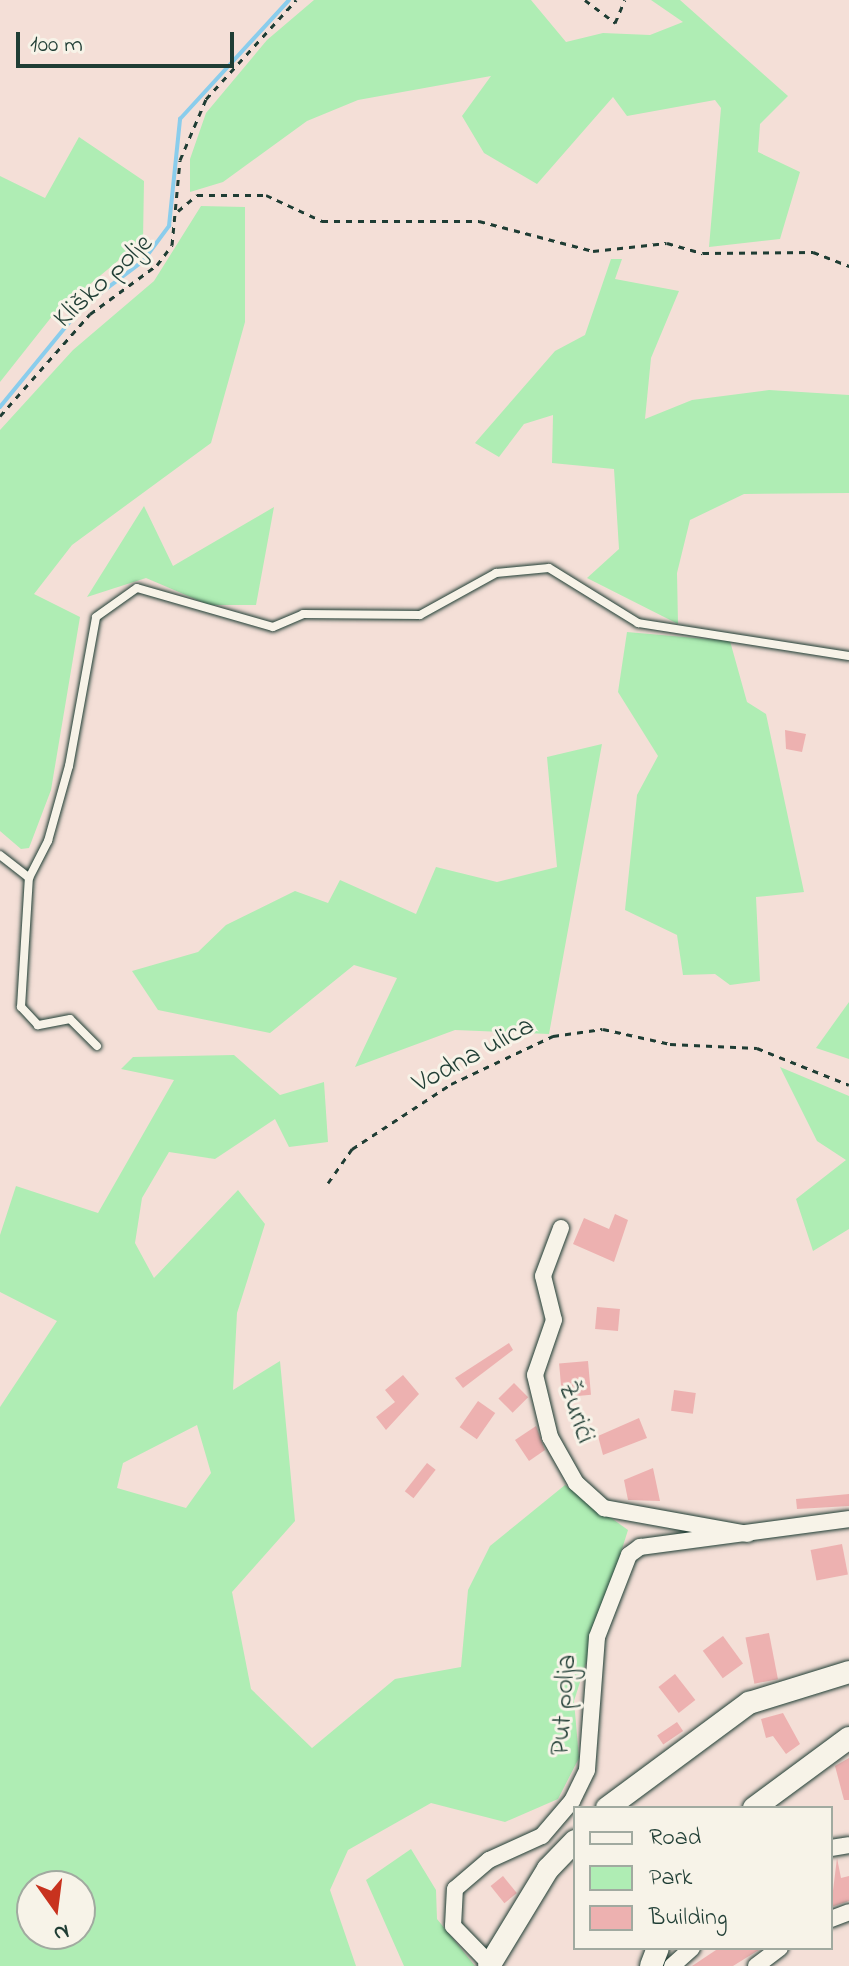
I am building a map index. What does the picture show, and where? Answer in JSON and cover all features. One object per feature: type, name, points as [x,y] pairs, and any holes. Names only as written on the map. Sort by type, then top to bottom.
[{"type":"street","name":"Žurići","points":[[561,1228],[543,1276],[554,1320],[535,1375],[550,1437],[576,1483],[604,1508],[750,1534]]},
{"type":"street","name":"Put polja","points":[[489,1965],[453,1926],[455,1889],[489,1860],[542,1836],[572,1801],[587,1770],[597,1637],[629,1555],[640,1547],[849,1519]]},
{"type":"street","points":[[610,1806],[749,1703],[849,1672]]},
{"type":"street","points":[[757,1806],[849,1738]]},
{"type":"street","points":[[489,1965],[548,1869],[573,1843]]},
{"type":"street","points":[[672,1966],[690,1950]]},
{"type":"street","points":[[756,1966],[777,1950]]},
{"type":"lane","points":[[97,1046],[70,1019],[38,1025],[21,1007],[29,878],[48,841],[69,766],[96,617],[137,588],[273,627],[303,614],[420,615],[496,573],[549,568],[638,623],[849,656]]},
{"type":"lane","points":[[0,855],[29,878]]},
{"type":"path","name":"Kliško polje","points":[[0,416],[90,314],[157,265],[172,245],[178,211],[180,160],[206,99],[296,0]]},
{"type":"path","points":[[585,0],[615,23],[625,0]]},
{"type":"path","points":[[178,211],[197,195],[266,195],[322,221],[479,221],[593,251],[667,243],[703,253],[813,252],[849,266]]},
{"type":"path","name":"Vodna ulica","points":[[328,1183],[352,1149],[451,1084],[553,1036],[603,1029],[670,1044],[757,1048],[849,1085]]},
{"type":"green space","points":[[314,0],[531,0],[566,42],[603,33],[650,35],[683,22],[651,0],[680,0],[788,96],[760,124],[758,152],[800,172],[780,239],[709,247],[721,108],[715,100],[627,116],[613,97],[537,184],[484,153],[462,116],[491,76],[358,100],[307,121],[223,182],[190,192],[190,159],[206,113],[267,40]]},
{"type":"green space","points":[[79,137],[144,181],[143,240],[53,315],[0,382],[0,176],[45,198]]},
{"type":"green space","points":[[201,206],[245,207],[245,322],[211,443],[72,545],[34,594],[80,617],[51,790],[29,848],[21,849],[0,831],[0,430],[73,350],[154,281]]},
{"type":"green space","points":[[611,259],[622,259],[615,279],[679,291],[651,358],[645,419],[692,400],[769,390],[849,395],[849,493],[744,494],[690,520],[677,573],[678,624],[587,578],[619,549],[614,469],[552,463],[553,415],[524,424],[499,457],[475,443],[555,351],[585,335]]},
{"type":"green space","points":[[144,506],[173,566],[274,507],[256,605],[209,605],[146,578],[87,597]]},
{"type":"green space","points":[[627,632],[730,641],[747,702],[766,714],[804,892],[756,897],[760,981],[730,985],[715,974],[683,975],[677,935],[625,910],[637,795],[658,756],[618,692]]},
{"type":"green space","points":[[602,744],[549,1034],[455,1030],[355,1067],[397,978],[354,965],[270,1033],[158,1010],[132,971],[198,952],[226,925],[295,891],[328,903],[340,880],[416,914],[436,867],[497,882],[557,867],[547,757]]},
{"type":"green space","points":[[849,1002],[849,1059],[816,1048]]},
{"type":"green space","points":[[234,1055],[280,1095],[324,1082],[328,1142],[289,1147],[275,1119],[215,1159],[169,1152],[142,1198],[135,1243],[154,1278],[238,1190],[265,1224],[237,1313],[233,1390],[280,1361],[295,1521],[232,1592],[251,1689],[312,1748],[395,1679],[461,1667],[468,1590],[490,1546],[565,1485],[628,1530],[574,1701],[579,1758],[558,1799],[505,1822],[431,1803],[348,1850],[330,1890],[356,1966],[0,1966],[0,1407],[57,1321],[0,1292],[0,1235],[16,1186],[98,1213],[174,1080],[121,1069],[133,1057]],"holes":[[[197,1425],[211,1473],[186,1508],[117,1488],[123,1463]]]},
{"type":"green space","points":[[780,1067],[849,1096],[849,1229],[813,1251],[796,1199],[846,1160],[817,1141]]},
{"type":"green space","points":[[411,1849],[436,1890],[437,1919],[475,1966],[404,1966],[366,1880]]},
{"type":"building","points":[[785,730],[806,734],[802,752],[786,749]]},
{"type":"building","points":[[615,1214],[628,1220],[614,1262],[573,1244],[584,1218],[609,1229]]},
{"type":"building","points":[[597,1307],[620,1309],[618,1331],[595,1329]]},
{"type":"building","points":[[509,1343],[513,1350],[463,1388],[455,1378]]},
{"type":"building","points":[[588,1361],[591,1395],[562,1397],[559,1364]]},
{"type":"building","points":[[403,1375],[419,1394],[386,1430],[376,1417],[395,1402],[385,1390]]},
{"type":"building","points":[[514,1383],[528,1397],[513,1413],[498,1399]]},
{"type":"building","points":[[674,1390],[696,1393],[693,1414],[671,1411]]},
{"type":"building","points":[[478,1401],[495,1413],[477,1439],[460,1427]]},
{"type":"building","points":[[639,1418],[647,1438],[603,1455],[598,1436]]},
{"type":"building","points":[[536,1426],[545,1450],[529,1461],[515,1440]]},
{"type":"building","points":[[427,1463],[436,1470],[414,1498],[405,1491]]},
{"type":"building","points":[[653,1468],[660,1501],[628,1500],[624,1480]]},
{"type":"building","points":[[849,1494],[849,1506],[797,1509],[796,1499]]},
{"type":"building","points":[[842,1544],[848,1574],[817,1581],[811,1550]]},
{"type":"building","points":[[769,1633],[778,1679],[754,1684],[745,1638]]},
{"type":"building","points":[[723,1636],[743,1664],[723,1678],[703,1651]]},
{"type":"building","points":[[675,1674],[695,1700],[679,1713],[658,1687]]},
{"type":"building","points":[[783,1713],[800,1744],[786,1754],[773,1736],[766,1738],[761,1719]]},
{"type":"building","points":[[677,1722],[683,1731],[663,1745],[657,1735]]},
{"type":"building","points":[[849,1758],[849,1800],[844,1800],[835,1766]]},
{"type":"building","points":[[837,1858],[841,1878],[849,1876],[849,1901],[833,1906]]},
{"type":"building","points":[[503,1876],[517,1893],[504,1903],[491,1886]]},
{"type":"building","points":[[716,1950],[759,1950],[733,1966],[692,1966]]},
{"type":"waterway","points":[[0,407],[81,308],[143,261],[169,226],[180,119],[289,0]]}]
